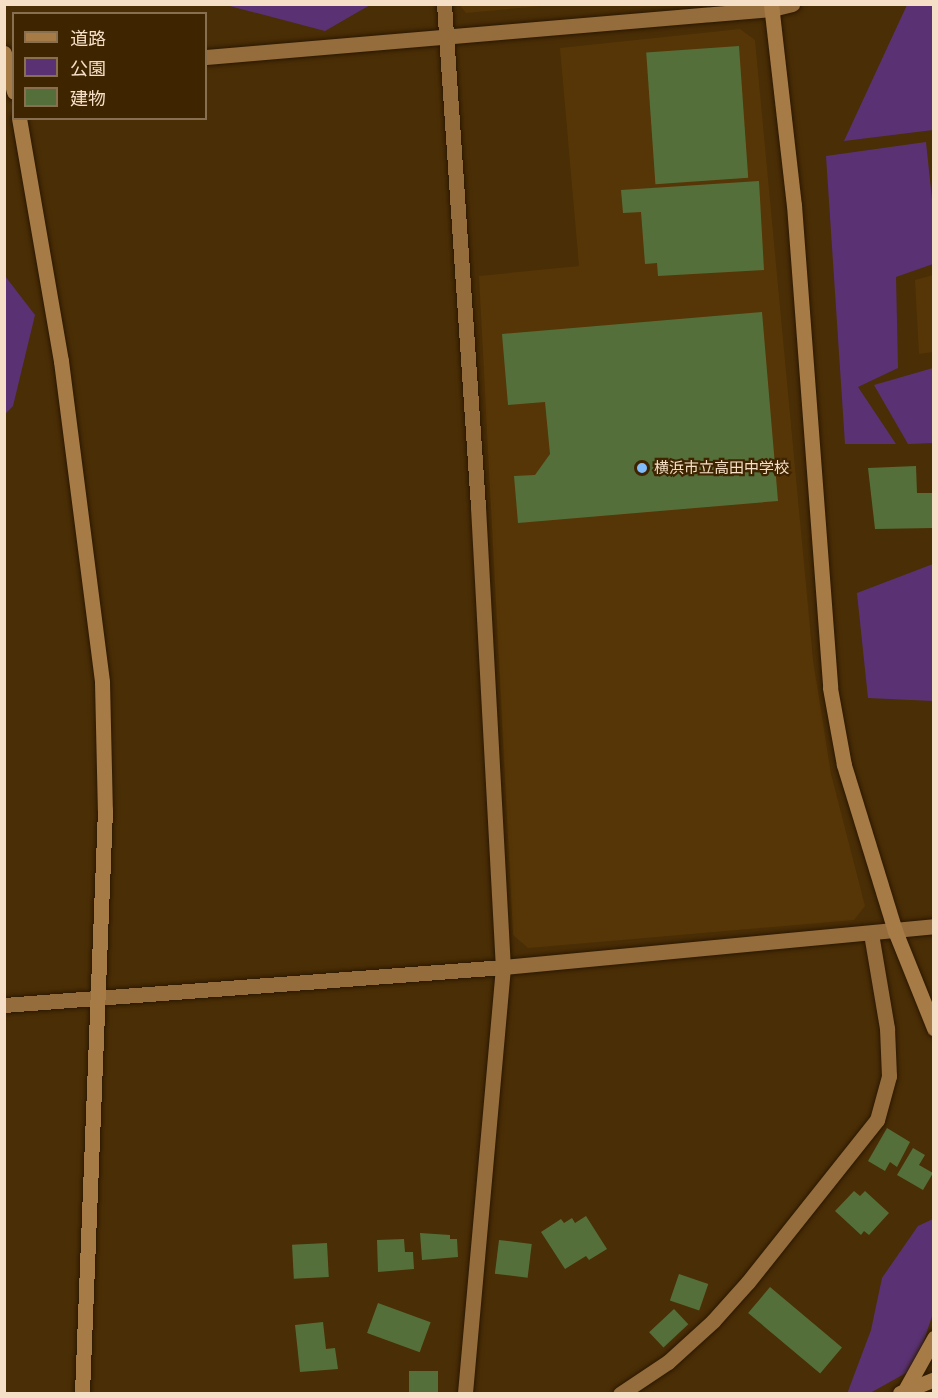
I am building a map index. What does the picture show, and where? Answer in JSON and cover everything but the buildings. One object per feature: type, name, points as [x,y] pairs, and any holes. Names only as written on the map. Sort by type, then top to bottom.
[{"type":"street","points":[[444,4],[478,507],[503,967],[465,1394]]},
{"type":"street","points":[[207,57],[792,4]]},
{"type":"street","points":[[771,7],[794,205],[830,688],[844,765],[895,931],[933,1028]]},
{"type":"street","points":[[4,53],[9,75]]},
{"type":"street","points":[[19,120],[61,361],[102,682],[105,810],[82,1394]]},
{"type":"street","points":[[4,1005],[98,996],[120,997],[503,967],[933,926]]},
{"type":"street","points":[[620,1394],[668,1362],[713,1321],[748,1282],[877,1120],[889,1076],[887,1029],[871,933]]},
{"type":"street","points":[[902,1393],[933,1338]]},
{"type":"street","points":[[902,1393],[933,1379]]},
{"type":"shaded area","points":[[459,4],[552,4],[552,5],[466,13]]},
{"type":"shaded area","name":"横浜市立高田中学校","points":[[740,29],[755,40],[813,660],[831,774],[865,906],[854,920],[528,948],[513,935],[479,276],[579,266],[560,48]]},
{"type":"shaded area","points":[[933,275],[933,352],[919,354],[915,280]]},
{"type":"green space","points":[[226,5],[370,5],[325,31]]},
{"type":"green space","points":[[907,5],[933,5],[933,130],[844,141]]},
{"type":"green space","points":[[926,142],[933,209],[933,264],[896,277],[898,368],[858,387],[896,444],[845,444],[826,156]]},
{"type":"green space","points":[[5,276],[35,315],[13,406],[5,414]]},
{"type":"green space","points":[[933,368],[933,443],[908,444],[874,385]]},
{"type":"green space","points":[[933,564],[933,701],[868,698],[857,593]]},
{"type":"green space","points":[[933,1219],[933,1313],[915,1368],[870,1393],[847,1394],[871,1330],[882,1278],[918,1226]]},
{"type":"place","name":"横浜市立高田中学校","points":[[642,468]]}]
